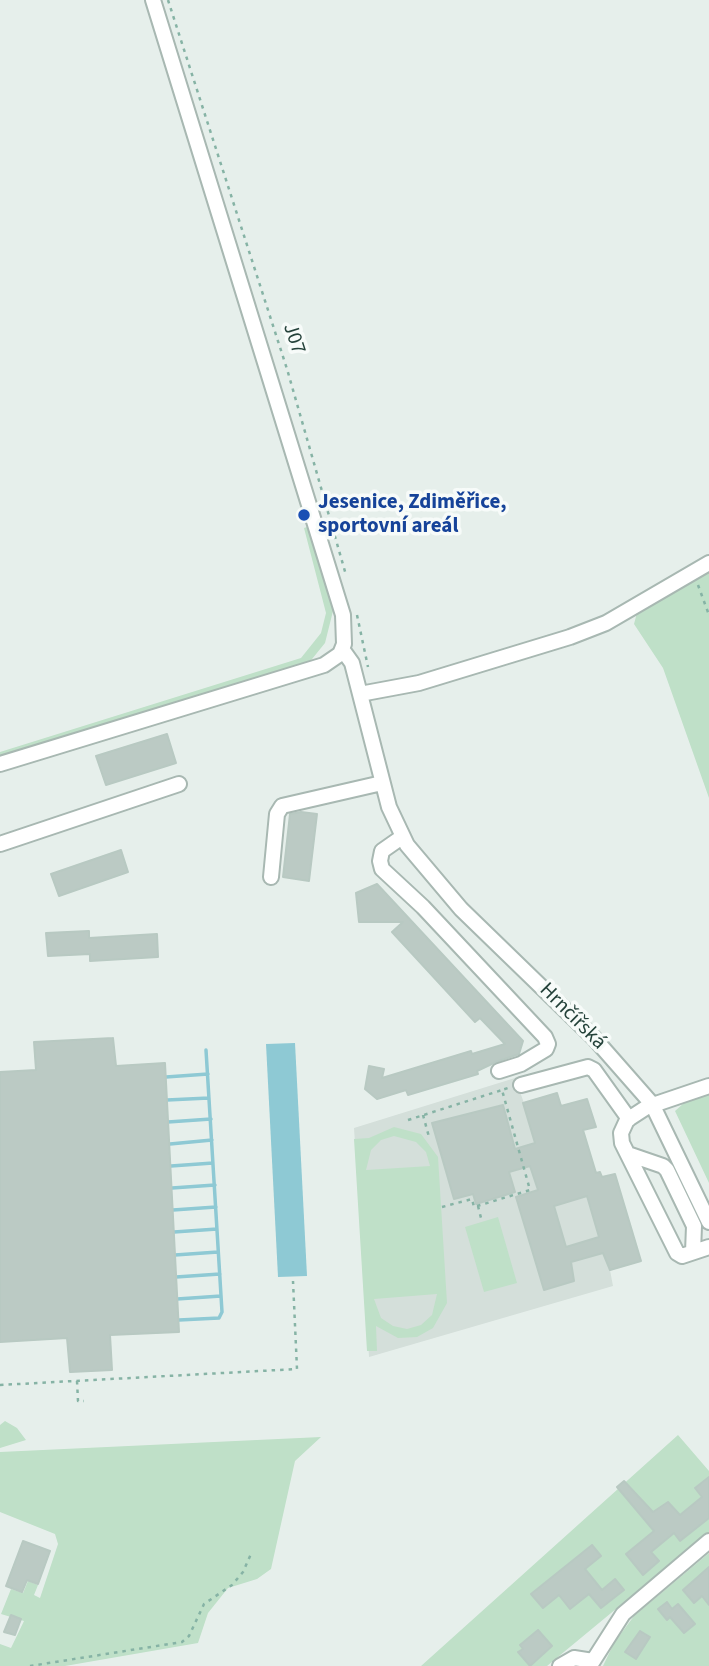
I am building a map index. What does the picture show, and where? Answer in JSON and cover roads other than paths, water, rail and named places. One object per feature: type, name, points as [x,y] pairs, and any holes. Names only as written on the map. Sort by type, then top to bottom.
[{"type":"street","points":[[0,764],[324,665],[342,649],[346,632],[153,0]]},
{"type":"street","points":[[360,694],[418,683],[570,637],[606,623],[709,563]]},
{"type":"street","name":"Hrnčířská","points":[[342,649],[351,658],[382,783],[402,836],[422,865],[461,909],[594,1038],[652,1104],[709,1222]]},
{"type":"street","points":[[0,844],[179,783]]},
{"type":"street","points":[[271,877],[277,814],[282,806],[382,783]]},
{"type":"street","name":"Hrnčířská","points":[[402,836],[382,851],[380,861],[383,869],[536,1027],[548,1044],[547,1049],[521,1064],[499,1071]]},
{"type":"street","points":[[522,1085],[588,1067],[594,1070],[629,1118]]},
{"type":"street","points":[[709,1086],[652,1104],[629,1118],[621,1133],[628,1154],[677,1253],[682,1256],[709,1247]]},
{"type":"street","points":[[628,1154],[663,1166],[667,1170],[694,1226],[692,1252]]},
{"type":"street","points":[[560,1666],[573,1658],[593,1664],[623,1614],[709,1541]]},
{"type":"water","points":[[295,1043],[307,1276],[278,1277],[266,1044]]},
{"type":"waterway","points":[[179,1320],[219,1318],[222,1312],[206,1050]]},
{"type":"waterway","points":[[166,1077],[208,1074]]},
{"type":"waterway","points":[[167,1100],[209,1098]]},
{"type":"waterway","points":[[168,1122],[211,1119]]},
{"type":"waterway","points":[[170,1144],[212,1140]]},
{"type":"waterway","points":[[171,1166],[213,1163]]},
{"type":"waterway","points":[[172,1188],[215,1185]]},
{"type":"waterway","points":[[173,1210],[216,1207]]},
{"type":"waterway","points":[[174,1232],[217,1229]]},
{"type":"waterway","points":[[175,1255],[218,1252]]},
{"type":"waterway","points":[[176,1277],[220,1274]]},
{"type":"waterway","points":[[177,1299],[221,1296]]},
{"type":"place","name":"Jesenice, Zdiměřice, sportovní areál","points":[[304,515]]}]
